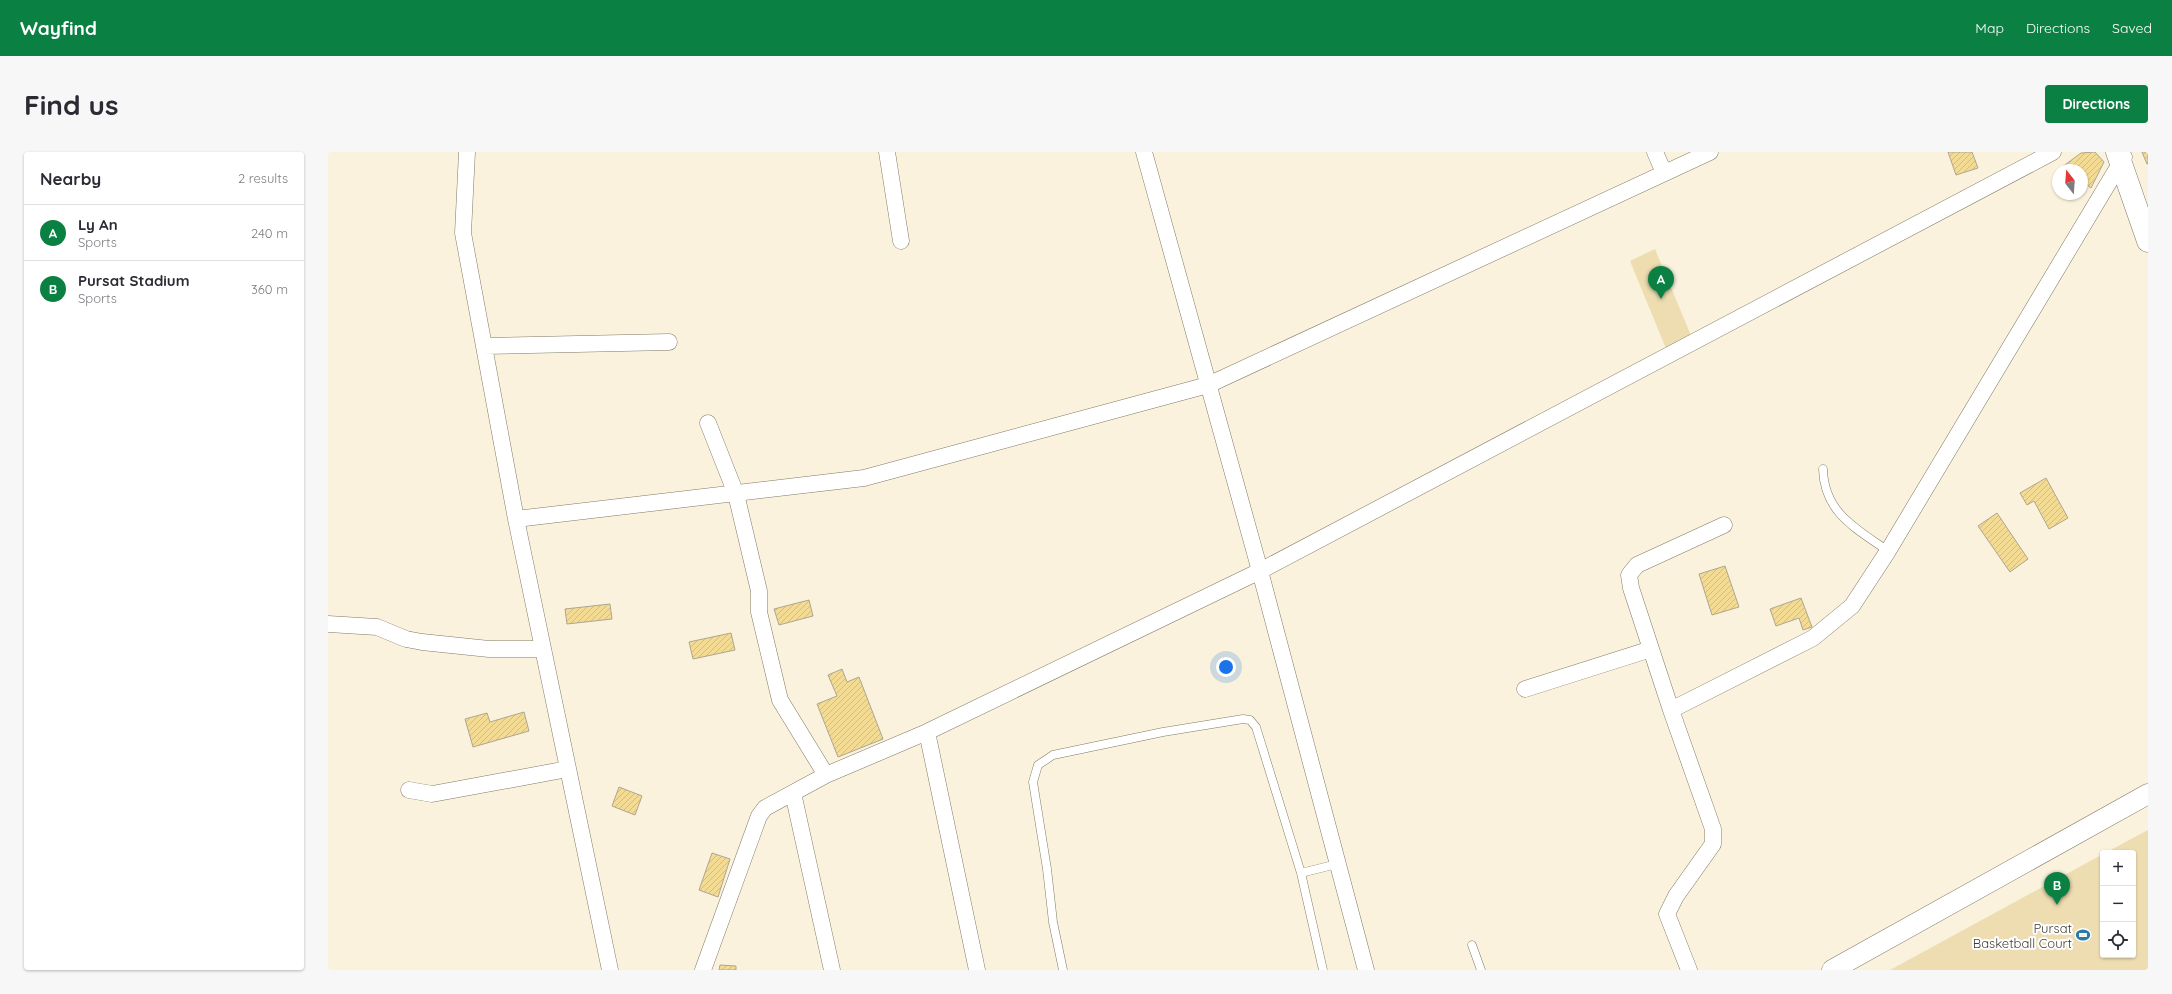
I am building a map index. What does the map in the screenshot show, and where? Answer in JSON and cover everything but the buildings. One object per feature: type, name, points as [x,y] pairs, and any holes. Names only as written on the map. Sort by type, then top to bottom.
[{"type":"main road","points":[[2121,156],[2148,241]]},
{"type":"street","points":[[467,152],[463,233],[516,519],[610,970]]},
{"type":"street","points":[[887,152],[901,241]]},
{"type":"street","points":[[1144,152],[1260,571],[1366,970]]},
{"type":"street","points":[[1655,152],[1664,173]]},
{"type":"street","points":[[516,519],[864,478],[1208,385],[1710,152]]},
{"type":"street","points":[[704,970],[759,816],[765,808],[826,775],[926,732],[1260,571],[2053,152]]},
{"type":"street","points":[[1671,710],[1813,638],[1852,606],[1888,551],[2121,156]]},
{"type":"street","points":[[484,346],[669,342]]},
{"type":"street","points":[[708,423],[736,494],[759,591],[759,612],[780,700],[826,775]]},
{"type":"street","points":[[1689,970],[1667,914],[1676,896],[1713,844],[1713,829],[1671,710],[1631,588],[1629,575],[1637,565],[1724,525]]},
{"type":"street","points":[[328,624],[377,627],[406,640],[422,642],[489,649],[543,650]]},
{"type":"street","points":[[1525,689],[1651,649]]},
{"type":"street","points":[[926,732],[977,970]]},
{"type":"street","points":[[408,790],[432,794],[568,769]]},
{"type":"street","points":[[793,793],[832,970]]},
{"type":"street","points":[[1832,970],[2148,794]]},
{"type":"lane","points":[[1823,470],[1823,483],[1836,510],[1846,522],[1888,551]]},
{"type":"lane","points":[[1064,970],[1053,922],[1047,869],[1033,782],[1038,764],[1053,755],[1164,732],[1250,720],[1256,727],[1301,873],[1323,970]]},
{"type":"lane","points":[[1301,873],[1338,864]]},
{"type":"lane","points":[[1472,945],[1481,970]]},
{"type":"shaded area","points":[[1655,249],[1692,338],[1667,351],[1630,261]]},
{"type":"shaded area","points":[[2148,830],[2148,970],[1890,970],[2100,856],[2100,958],[2136,958],[2136,850],[2111,850]]},
{"type":"place","name":"Ly An","points":[[1661,299]]},
{"type":"place","name":"Pursat Stadium","points":[[2057,905]]},
{"type":"place","name":"Pursat Basketball Court","points":[[2083,935]]}]
